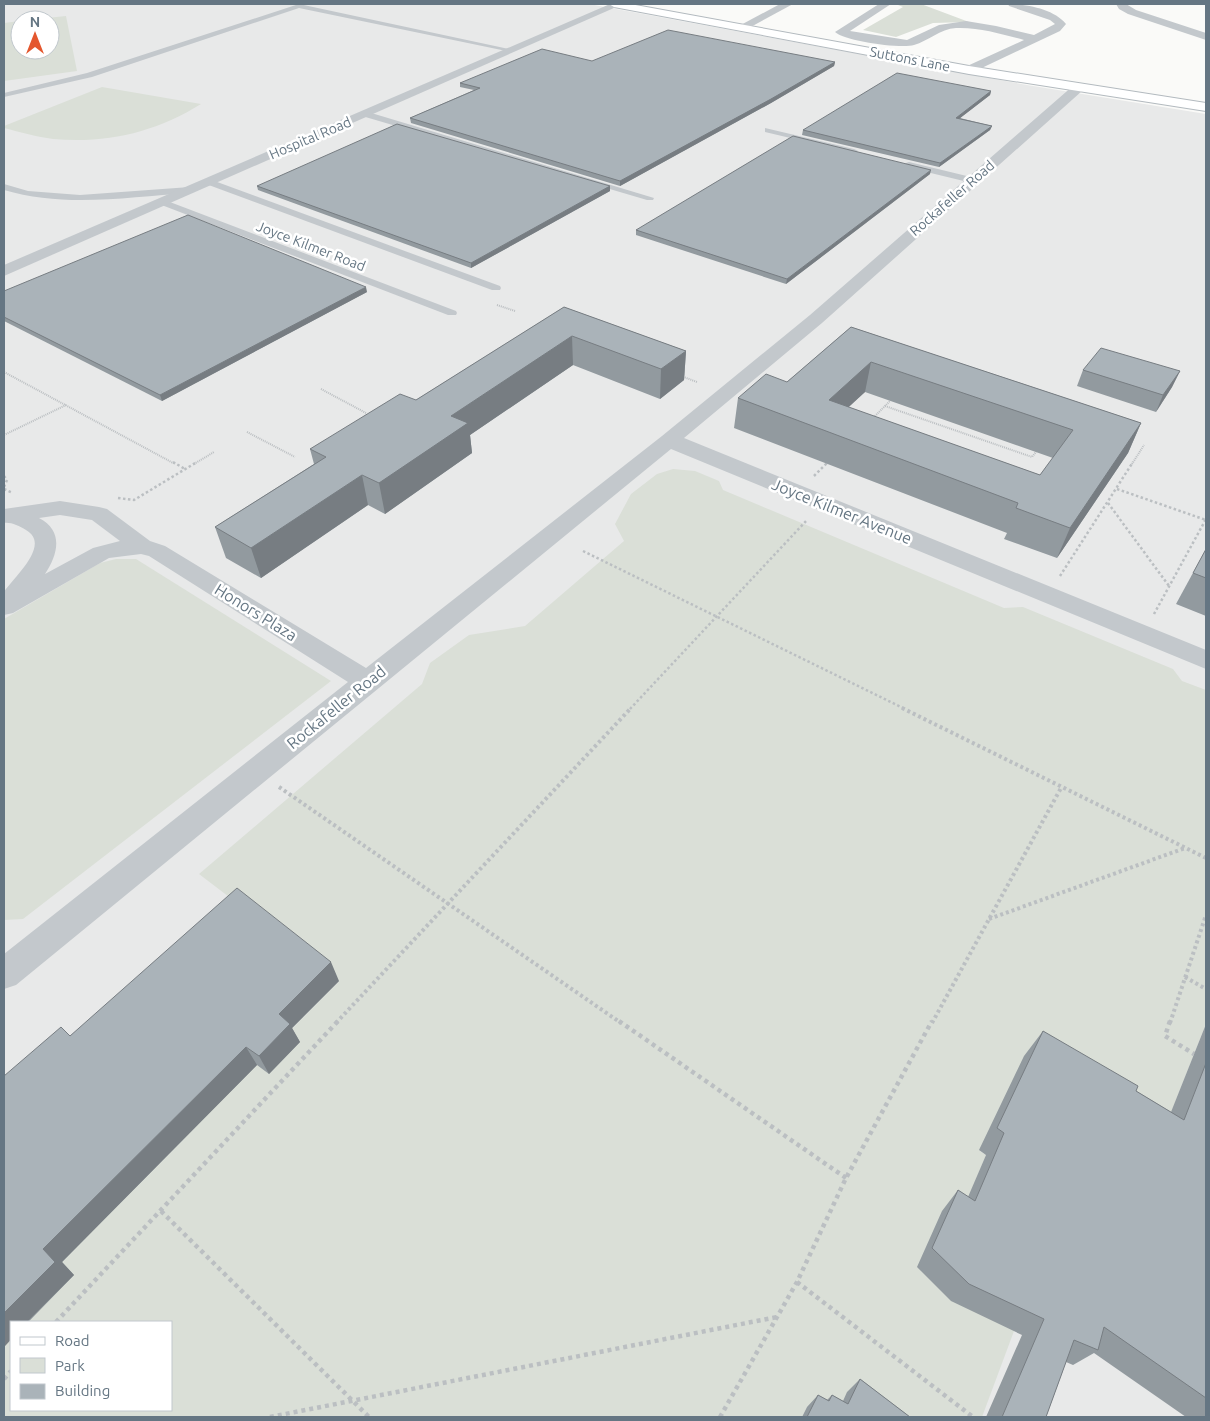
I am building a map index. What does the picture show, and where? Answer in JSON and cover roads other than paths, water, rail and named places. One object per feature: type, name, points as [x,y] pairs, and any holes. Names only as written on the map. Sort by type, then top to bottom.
[{"type":"street","name":"Suttons Lane","points":[[616,4],[968,70],[1206,107]]},
{"type":"street","name":"Hospital Road","points":[[4,271],[616,4]]},
{"type":"street","points":[[743,27],[788,4]]},
{"type":"street","points":[[886,4],[841,32],[907,44],[940,28],[964,25],[987,28],[1035,39]]},
{"type":"street","points":[[968,70],[1056,29],[1061,24],[1054,18],[1013,4]]},
{"type":"street","points":[[1121,4],[1132,12],[1206,37]]},
{"type":"street","name":"Rockafeller Road","points":[[6,969],[669,440],[827,309],[1078,88]]},
{"type":"street","name":"Joyce Kilmer Avenue","points":[[669,440],[1206,660]]},
{"type":"street","points":[[4,607],[37,568],[45,555],[46,539],[38,527],[9,508]]},
{"type":"street","name":"Honors Plaza","points":[[9,508],[60,508],[100,514],[142,546],[156,551],[368,682]]},
{"type":"street","points":[[4,607],[101,553],[112,549],[142,546]]},
{"type":"lane","points":[[4,95],[89,75],[299,6],[512,50]]},
{"type":"lane","points":[[365,114],[650,198]]},
{"type":"lane","points":[[768,130],[865,154]]},
{"type":"lane","points":[[903,163],[972,180]]},
{"type":"lane","name":"Joyce Kilmer Road","points":[[209,182],[496,288]]},
{"type":"lane","points":[[4,187],[27,194],[80,198],[190,190]]},
{"type":"lane","name":"Joyce Kilmer Road","points":[[162,202],[452,313]]}]
